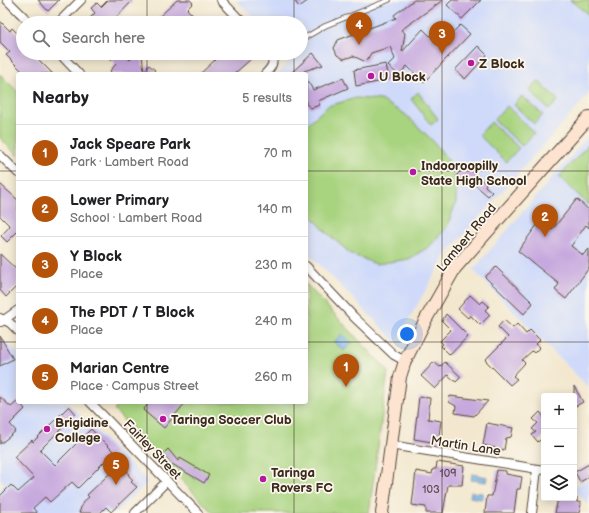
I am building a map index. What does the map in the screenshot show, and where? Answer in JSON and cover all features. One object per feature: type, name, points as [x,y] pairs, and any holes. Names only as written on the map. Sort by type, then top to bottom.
[{"type":"main road","name":"Lambert Road","points":[[382,513],[396,395],[405,360],[426,319],[456,268],[589,117]]},
{"type":"street","points":[[7,0],[23,16]]},
{"type":"street","points":[[65,16],[81,0]]},
{"type":"street","points":[[221,0],[236,16]]},
{"type":"street","points":[[66,60],[77,72]]},
{"type":"street","points":[[267,72],[272,66],[272,60]]},
{"type":"street","points":[[0,155],[16,171]]},
{"type":"street","points":[[308,268],[354,317],[394,355],[405,360]]},
{"type":"street","points":[[1,320],[16,311]]},
{"type":"street","points":[[1,320],[10,323],[16,329]]},
{"type":"street","name":"Fairley Street","points":[[92,404],[198,513]]},
{"type":"street","name":"Martin Lane","points":[[390,445],[541,469]]},
{"type":"street","points":[[532,513],[541,469]]},
{"type":"street","points":[[135,513],[167,481]]},
{"type":"lane","points":[[308,36],[325,26],[389,0]]},
{"type":"shaded area","name":"Indooroopilly State High School","points":[[236,0],[589,0],[589,94],[447,253],[396,342],[308,253],[308,72],[279,72],[291,60],[308,60],[308,16],[252,16]]},
{"type":"shaded area","points":[[589,135],[589,388],[473,270]]},
{"type":"shaded area","name":"Brigidine College","points":[[0,338],[16,351],[16,404],[69,404],[148,482],[115,513],[0,513],[0,490],[5,484],[0,479]]},
{"type":"shaded area","points":[[589,479],[589,505],[577,493],[577,485]]},
{"type":"green space","points":[[570,0],[589,0],[589,15]]},
{"type":"green space","points":[[0,74],[16,90],[16,154],[0,138]]},
{"type":"green space","points":[[538,81],[558,100],[549,110],[529,90]]},
{"type":"green space","points":[[418,92],[438,119],[431,125],[411,99]]},
{"type":"green space","points":[[522,96],[543,115],[534,124],[514,105]]},
{"type":"green space","points":[[356,98],[381,100],[405,114],[433,141],[448,160],[456,183],[456,202],[447,227],[430,246],[409,259],[376,264],[351,254],[327,233],[308,212],[308,123],[328,106]]},
{"type":"green space","points":[[507,106],[534,133],[522,146],[494,120]]},
{"type":"green space","points":[[491,122],[519,148],[506,162],[479,135]]},
{"type":"green space","points":[[589,144],[589,205],[559,177]]},
{"type":"green space","points":[[308,286],[388,371],[369,513],[213,513],[114,410],[119,404],[308,404]]},
{"type":"water","points":[[342,334],[352,343],[344,351],[334,342]]},
{"type":"water","points":[[472,474],[487,477],[486,482],[471,480]]},
{"type":"water","points":[[471,492],[482,493],[484,496],[481,499],[470,497]]},
{"type":"building","points":[[38,0],[59,0],[48,11]]},
{"type":"building","points":[[108,0],[133,0],[118,16],[92,16],[95,13],[91,8],[97,3],[101,7]]},
{"type":"building","points":[[177,0],[190,0],[193,3],[187,9],[194,16],[160,16]]},
{"type":"building","points":[[294,0],[309,0],[299,7]]},
{"type":"building","points":[[414,0],[443,0],[401,30],[405,33],[402,52],[423,29],[440,46],[460,25],[470,34],[424,82],[407,66],[399,75],[388,66],[395,59],[390,47],[371,53],[366,62],[353,56],[344,59],[337,55],[334,48],[338,40],[396,18],[394,15]]},
{"type":"building","points":[[452,0],[481,0],[462,19],[447,5]]},
{"type":"building","points":[[0,21],[10,31],[12,28],[16,32],[16,60],[39,60],[51,72],[23,72],[6,55],[10,52],[0,42]]},
{"type":"building","name":"Z Block","points":[[478,46],[487,55],[465,79],[455,70]]},
{"type":"building","points":[[313,53],[323,65],[304,72],[292,72],[305,60],[308,60],[308,58]]},
{"type":"building","points":[[112,60],[143,60],[144,71],[149,65],[155,70],[153,72],[111,72],[110,71],[116,64]]},
{"type":"building","points":[[215,60],[250,60],[236,72],[202,72]]},
{"type":"building","name":"U Block","points":[[386,64],[389,80],[356,86],[354,70]]},
{"type":"building","points":[[343,78],[348,88],[318,101],[320,105],[311,108],[308,106],[308,81],[313,90]]},
{"type":"building","points":[[466,166],[486,184],[485,186],[492,192],[488,196],[474,184],[473,185],[465,179],[463,181],[457,175]]},
{"type":"building","points":[[0,184],[16,198],[16,233],[7,242],[1,236],[10,226],[0,216]]},
{"type":"building","points":[[577,199],[589,210],[589,228],[586,225],[571,246],[583,255],[589,249],[589,268],[566,299],[555,290],[559,284],[518,251],[540,221],[552,230]]},
{"type":"building","points":[[0,254],[16,269],[16,287],[6,297],[0,290]]},
{"type":"building","points":[[496,267],[533,303],[524,314],[485,277]]},
{"type":"building","points":[[470,295],[480,304],[483,301],[489,306],[485,310],[490,315],[480,325],[470,315],[468,318],[458,309]]},
{"type":"building","points":[[446,314],[468,336],[450,355],[441,346],[443,344],[440,341],[451,330],[442,321]]},
{"type":"building","points":[[504,320],[513,328],[517,324],[526,334],[530,330],[540,340],[536,344],[540,347],[534,353],[532,351],[522,360],[525,363],[513,376],[517,379],[510,385],[485,360],[508,337],[498,327]]},
{"type":"building","points":[[0,336],[13,359],[0,366]]},
{"type":"building","points":[[434,362],[440,367],[445,362],[461,377],[456,382],[448,375],[435,389],[421,376]]},
{"type":"building","points":[[574,386],[583,402],[577,405],[577,393],[574,393]]},
{"type":"building","points":[[450,396],[488,401],[474,416],[455,413],[456,406],[449,402]]},
{"type":"building","points":[[0,397],[11,407],[16,403],[16,404],[21,404],[25,409],[10,424],[16,431],[0,444]]},
{"type":"building","points":[[419,397],[430,398],[428,419],[441,421],[438,443],[414,439]]},
{"type":"building","name":"Taringa Soccer Club","points":[[148,404],[184,404],[164,428],[143,410]]},
{"type":"building","points":[[69,406],[76,414],[40,450],[55,465],[91,429],[114,452],[78,488],[72,482],[50,502],[45,497],[33,508],[37,513],[0,513],[0,496],[11,485],[18,492],[34,478],[14,457],[32,440],[33,442]]},
{"type":"building","points":[[540,412],[541,439],[538,442],[532,435],[536,432],[532,429],[538,423],[533,419]]},
{"type":"building","points":[[487,423],[513,428],[511,437],[506,438],[504,450],[483,445]]},
{"type":"building","points":[[168,449],[178,461],[180,458],[209,475],[204,483],[172,464],[163,454]]},
{"type":"building","points":[[124,460],[129,476],[133,480],[131,482],[137,487],[111,512],[106,507],[100,513],[79,513],[83,502],[89,497],[87,495]]},
{"type":"building","points":[[437,462],[464,466],[462,485],[448,485],[443,513],[426,513],[426,507],[412,505],[416,471],[432,474],[433,469],[436,469]]},
{"type":"building","points":[[589,464],[589,477],[580,482],[577,476],[577,471]]},
{"type":"building","points":[[497,470],[506,471],[506,474],[522,477],[520,489],[517,489],[514,513],[485,513],[487,496],[492,496]]},
{"type":"building","points":[[557,501],[577,501],[581,503],[579,513],[555,513]]},
{"type":"place","name":"The PDT / T Block","points":[[359,45]]},
{"type":"place","name":"Y Block","points":[[442,54]]},
{"type":"place","name":"Z Block","points":[[471,63]]},
{"type":"place","name":"U Block","points":[[371,76]]},
{"type":"place","name":"Indooroopilly State High School","points":[[413,172]]},
{"type":"place","name":"Lower Primary","points":[[545,237]]},
{"type":"place","name":"Jack Speare Park","points":[[346,387]]},
{"type":"place","name":"Taringa Soccer Club","points":[[163,419]]},
{"type":"place","name":"Brigidine College","points":[[47,429]]},
{"type":"place","name":"Taringa Rovers FC","points":[[263,479]]},
{"type":"place","name":"Marian Centre","points":[[116,485]]}]
